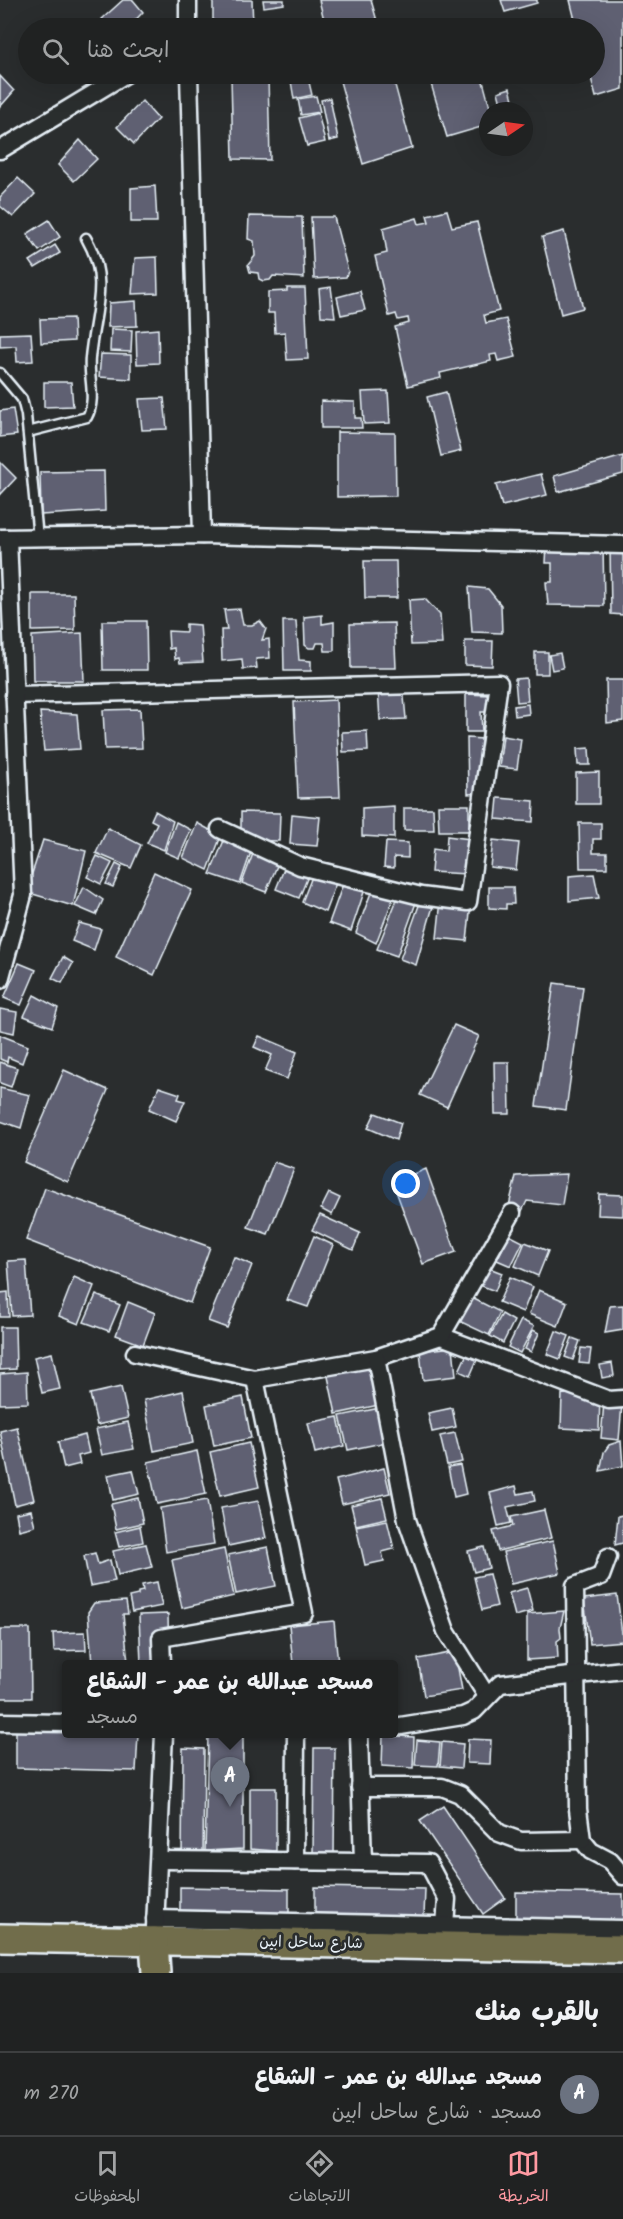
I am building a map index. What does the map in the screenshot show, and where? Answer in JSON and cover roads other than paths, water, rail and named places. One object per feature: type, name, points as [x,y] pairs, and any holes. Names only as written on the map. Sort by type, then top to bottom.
[{"type":"highway","name":"شارع ساحل ابين","points":[[0,1938],[155,1930],[623,1949]]},
{"type":"highway","points":[[155,1930],[156,1973]]},
{"type":"street","points":[[188,0],[188,18]]},
{"type":"street","points":[[0,150],[109,84]]},
{"type":"street","points":[[189,84],[202,535]]},
{"type":"street","points":[[0,980],[23,895],[4,538],[202,535],[623,545]]},
{"type":"street","points":[[14,695],[499,683],[468,902],[421,896],[300,866],[220,829]]},
{"type":"street","points":[[441,1336],[512,1213]]},
{"type":"street","points":[[135,1353],[255,1379],[376,1358],[441,1336],[609,1400],[623,1399]]},
{"type":"street","points":[[376,1358],[407,1520],[446,1631],[487,1696]]},
{"type":"street","points":[[162,1660],[161,1638],[304,1613],[255,1379]]},
{"type":"street","points":[[608,1557],[601,1576],[574,1586],[578,1809],[582,1840],[591,1851],[610,1861],[623,1876]]},
{"type":"street","points":[[398,1726],[464,1716],[474,1711],[500,1684],[623,1670]]},
{"type":"street","points":[[0,1722],[62,1723]]},
{"type":"street","points":[[164,1738],[155,1930],[445,1925],[623,1929]]},
{"type":"street","points":[[295,1861],[296,1738]]},
{"type":"street","points":[[359,1738],[363,1863]]},
{"type":"street","points":[[360,1787],[441,1787],[460,1794],[499,1833],[521,1841],[582,1840]]},
{"type":"street","points":[[160,1860],[428,1863],[447,1899],[445,1925]]},
{"type":"lane","points":[[28,432],[87,417],[92,408],[89,359],[100,298],[97,256],[87,238]]},
{"type":"lane","points":[[0,373],[22,399],[28,432],[38,539]]},
{"type":"place","name":"مسجد عبدالله بن عمر - الشقاع","points":[[230,1807]]}]
